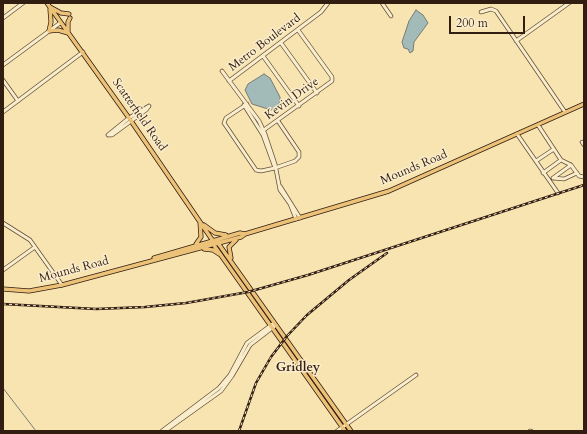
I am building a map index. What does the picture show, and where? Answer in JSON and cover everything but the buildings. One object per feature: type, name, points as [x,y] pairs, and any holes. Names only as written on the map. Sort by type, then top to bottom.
[{"type":"main road","points":[[48,5],[61,13],[70,16],[67,26],[69,33]]},
{"type":"main road","points":[[48,5],[51,22],[49,31],[58,30],[69,33]]},
{"type":"main road","name":"Scatterfield Road","points":[[48,5],[83,52],[215,243],[232,263],[345,431]]},
{"type":"main road","name":"Mounds Road","points":[[3,289],[29,291],[62,285],[215,243],[389,191],[584,104]]},
{"type":"main road","points":[[200,221],[218,235],[241,235]]},
{"type":"main road","points":[[194,248],[200,239],[200,221]]},
{"type":"main road","points":[[232,263],[229,247],[232,242],[241,235]]},
{"type":"main road","name":"Scatterfield Road","points":[[215,243],[223,258],[351,431]]},
{"type":"main road","points":[[194,248],[211,249],[223,258]]},
{"type":"street","points":[[3,18],[22,3]]},
{"type":"street","name":"Metro Boulevard","points":[[229,81],[321,12],[328,3]]},
{"type":"street","points":[[383,3],[391,16]]},
{"type":"street","points":[[516,41],[569,3]]},
{"type":"street","points":[[482,12],[494,10],[565,112]]},
{"type":"street","points":[[3,65],[60,22]]},
{"type":"street","name":"Kevin Drive","points":[[263,131],[332,81],[332,77],[298,30]]},
{"type":"street","points":[[281,43],[317,93]]},
{"type":"street","points":[[3,112],[83,52]]},
{"type":"street","points":[[263,56],[299,106]]},
{"type":"street","points":[[222,71],[263,131],[273,157],[279,184],[298,218]]},
{"type":"street","points":[[3,80],[18,101]]},
{"type":"street","points":[[245,104],[226,118],[224,125],[254,169],[261,171],[275,168],[295,161],[299,155],[299,152],[278,121]]},
{"type":"street","points":[[130,119],[108,135],[112,135],[130,119],[149,106],[130,119]]},
{"type":"street","points":[[538,125],[561,160],[571,166],[579,176],[584,177]]},
{"type":"street","points":[[517,134],[558,193]]},
{"type":"street","points":[[536,161],[554,150]]},
{"type":"street","points":[[543,173],[561,160]]},
{"type":"street","points":[[571,166],[553,178],[564,179],[577,173]]},
{"type":"street","points":[[3,223],[30,240],[62,285]]},
{"type":"street","points":[[3,270],[35,247]]},
{"type":"street","points":[[162,431],[219,388],[230,375],[247,343],[273,325]]},
{"type":"street","points":[[165,431],[220,391],[232,376],[250,345],[273,325]]},
{"type":"street","points":[[337,431],[416,375]]},
{"type":"water","points":[[416,10],[423,15],[428,23],[414,42],[413,51],[410,53],[408,49],[404,48],[402,42],[409,21]]},
{"type":"water","points":[[264,74],[270,78],[280,97],[280,102],[271,110],[252,104],[245,90],[248,84]]},
{"type":"waterway","points":[[3,388],[36,431]]},
{"type":"railway","points":[[3,304],[96,309],[145,307],[186,303],[248,292],[308,275],[584,185]]},
{"type":"railway","points":[[239,431],[256,383],[271,357],[287,336],[307,315],[349,280],[387,253]]},
{"type":"district","name":"Gridley","points":[[298,368]]}]
